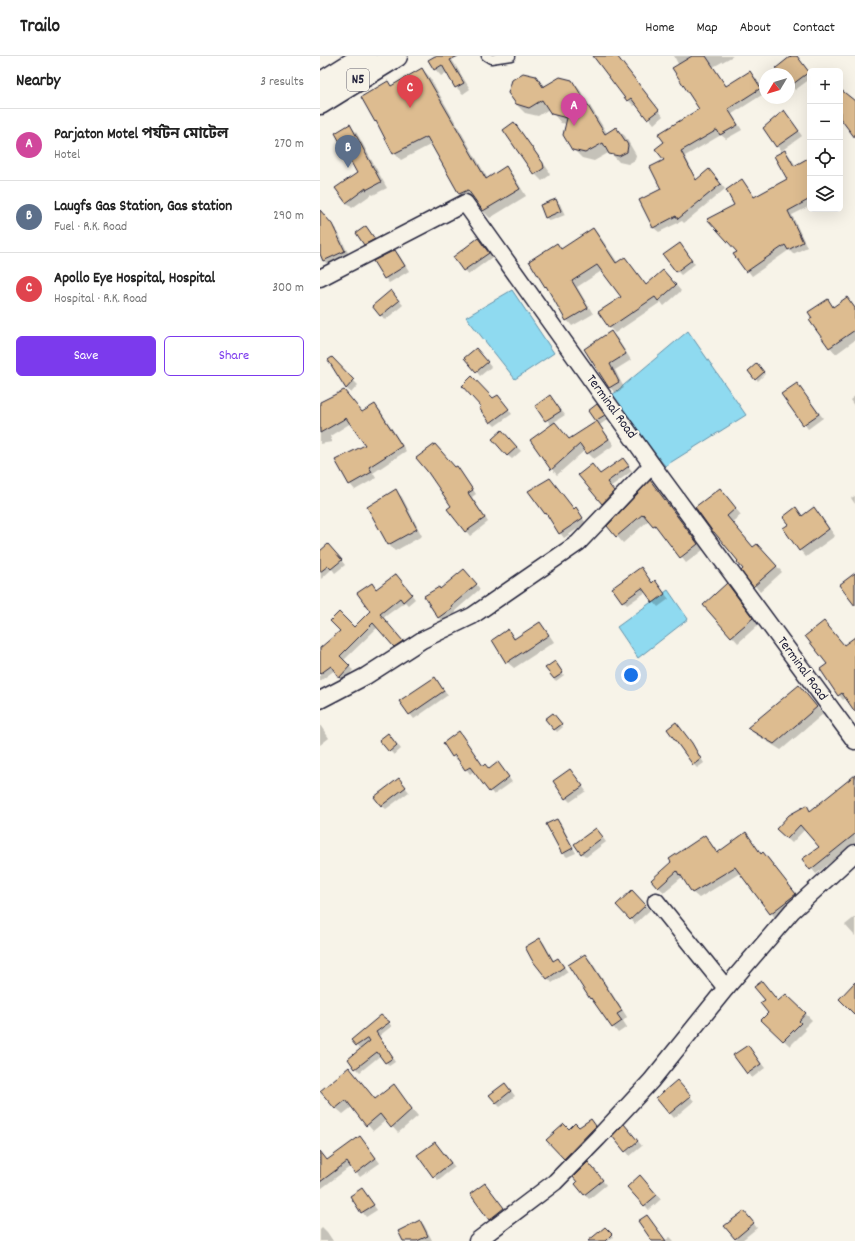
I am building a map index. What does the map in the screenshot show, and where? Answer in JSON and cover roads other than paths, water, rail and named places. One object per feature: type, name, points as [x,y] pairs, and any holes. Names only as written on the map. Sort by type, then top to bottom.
[{"type":"highway","name":"N5","points":[[320,103],[396,56]]},
{"type":"highway","name":"N5","points":[[320,84],[352,59]]},
{"type":"street","name":"Terminal Road","points":[[320,278],[465,204],[652,465],[855,741]]},
{"type":"street","points":[[320,700],[366,676],[422,640],[472,616],[578,543],[652,465]]},
{"type":"street","points":[[477,1241],[555,1182],[598,1138],[651,1081],[726,988],[792,912],[855,853]]},
{"type":"street","points":[[656,901],[726,988]]},
{"type":"lane","points":[[486,56],[491,59],[511,56]]},
{"type":"water","points":[[512,290],[554,353],[515,379],[466,317]]},
{"type":"water","points":[[688,331],[746,415],[665,466],[611,396]]},
{"type":"water","points":[[668,590],[688,619],[638,658],[617,627]]},
{"type":"place","name":"Apollo Eye Hospital, Hospital","points":[[410,108]]},
{"type":"place","name":"Parjaton Motel পর্যটন মোটেল","points":[[574,126]]},
{"type":"place","name":"Laugfs Gas Station, Gas station","points":[[348,168]]}]
